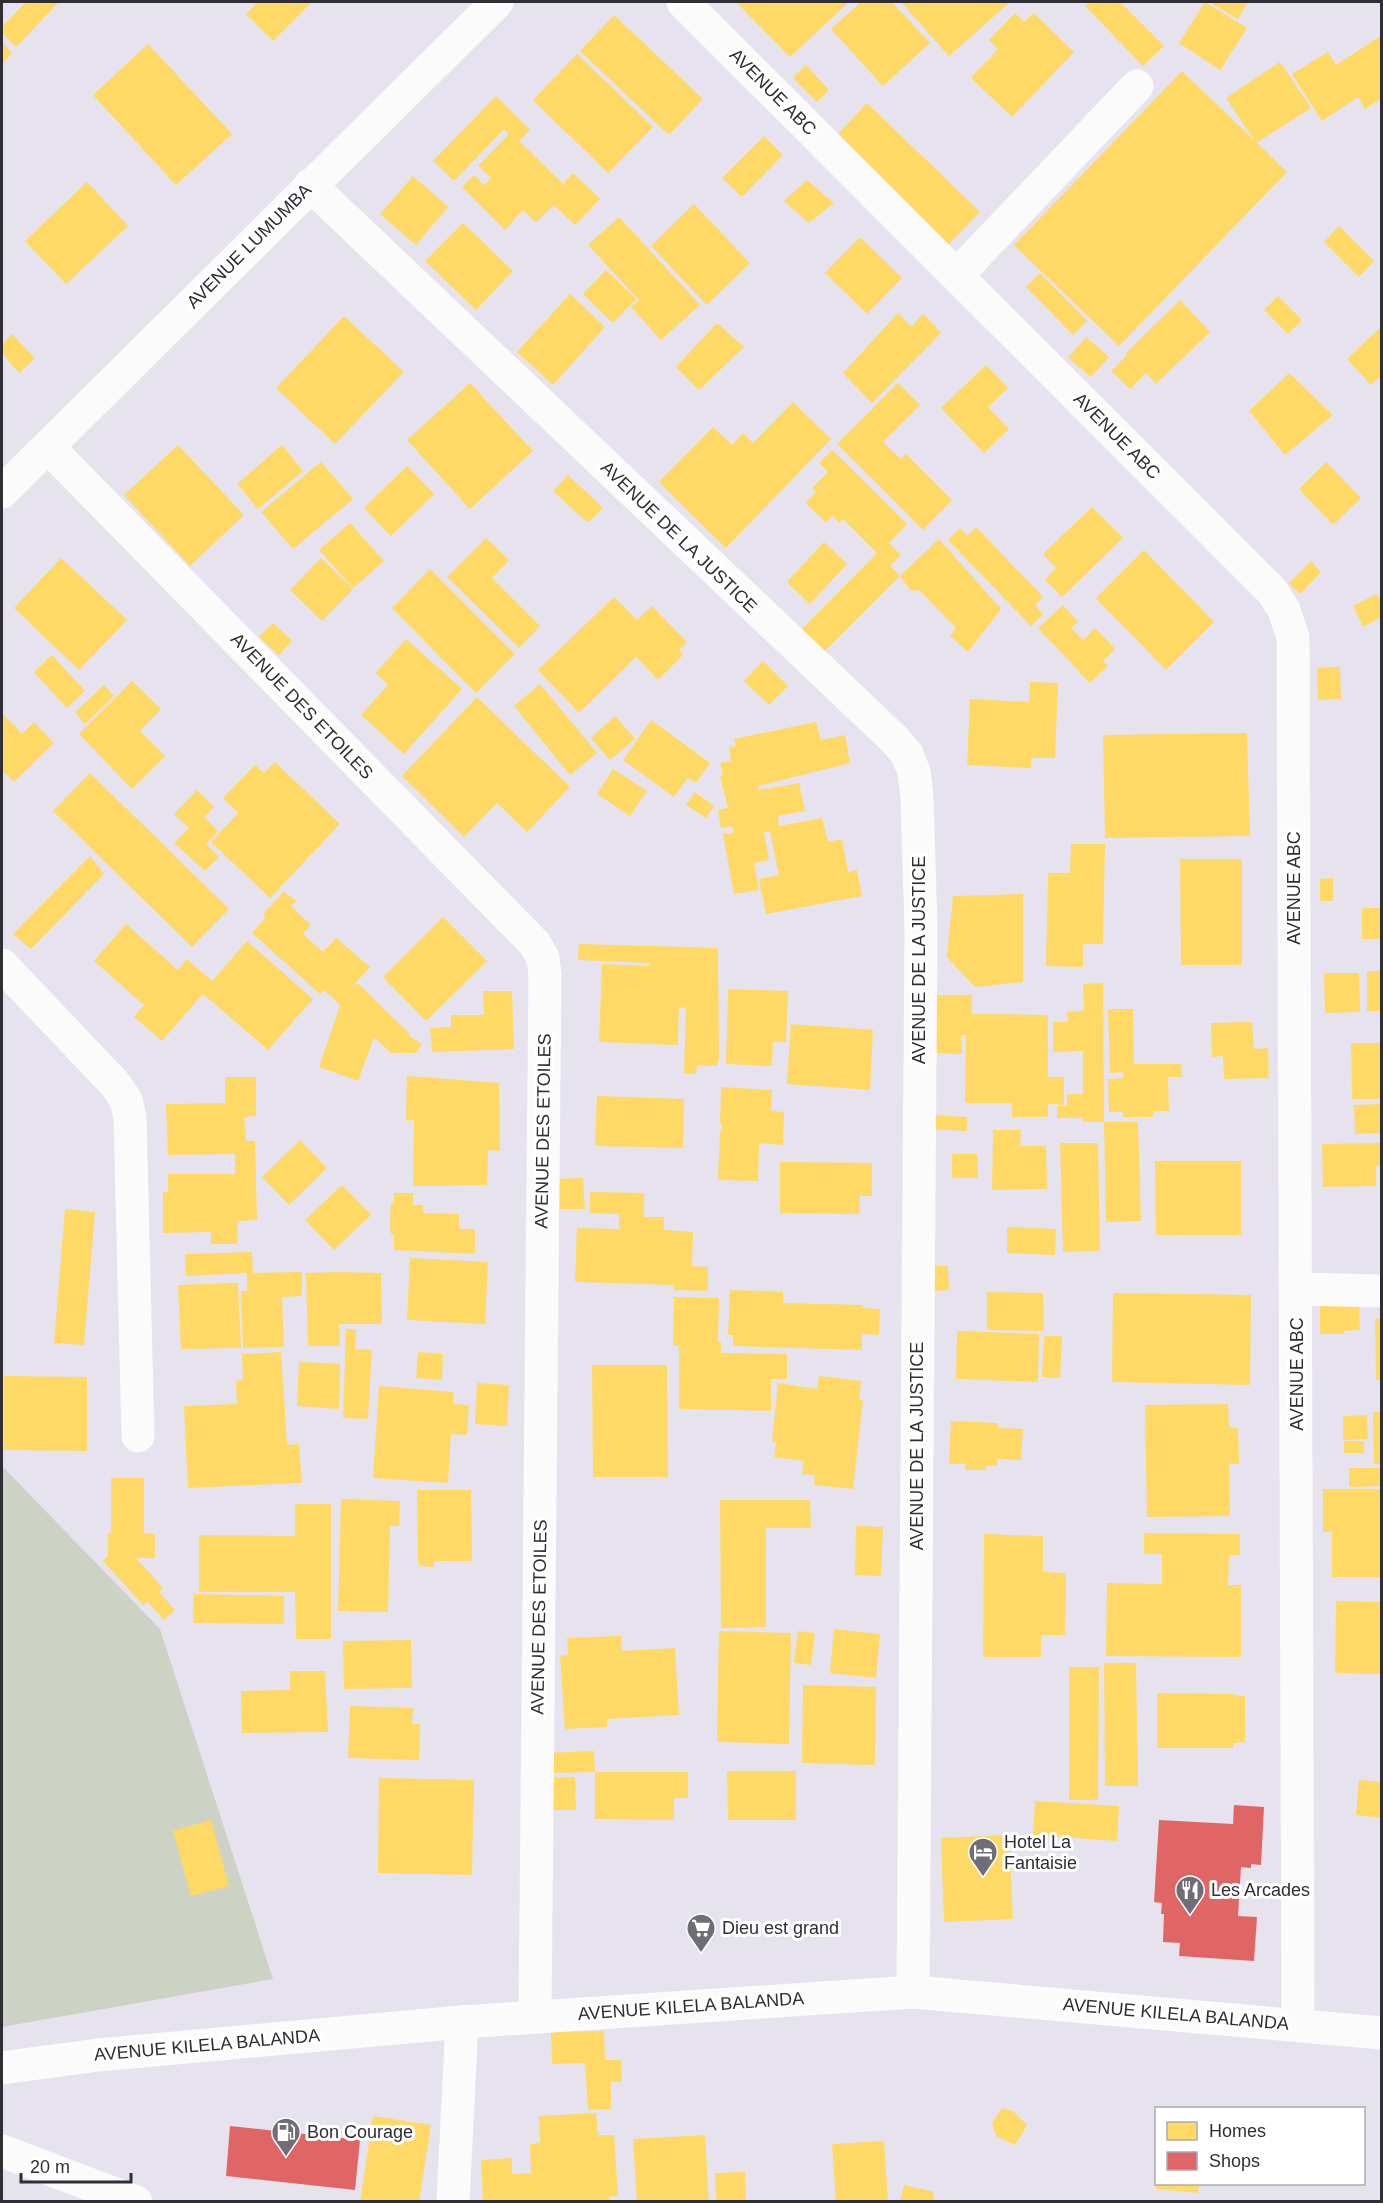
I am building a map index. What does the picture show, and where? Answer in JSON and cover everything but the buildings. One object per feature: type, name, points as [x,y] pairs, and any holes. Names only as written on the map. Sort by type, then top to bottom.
[{"type":"main road","name":"AVENUE LUMUMBA","points":[[2,492],[497,2]]},
{"type":"main road","name":"AVENUE ABC","points":[[683,2],[1272,591],[1284,609],[1293,637],[1298,2024]]},
{"type":"main road","points":[[957,275],[1137,86]]},
{"type":"main road","name":"AVENUE DE LA JUSTICE","points":[[310,185],[894,739],[908,754],[914,772],[917,796],[921,928],[912,1992]]},
{"type":"main road","name":"AVENUE DES ETOILES","points":[[48,447],[535,944],[543,958],[535,2016]]},
{"type":"main road","points":[[2,965],[115,1084],[126,1100],[130,1117],[138,1436]]},
{"type":"main road","points":[[1297,1289],[1382,1291]]},
{"type":"main road","name":"AVENUE KILELA BALANDA","points":[[2,2068],[98,2055],[462,2022],[912,1992],[1382,2033]]},
{"type":"main road","points":[[453,2202],[462,2022]]},
{"type":"main road","points":[[2,2151],[136,2202]]},
{"type":"shaded area","points":[[2,1466],[160,1629],[273,1979],[2,2027]]},
{"type":"place","name":"Hotel La Fantaisie","points":[[983,1878]]},
{"type":"place","name":"Les Arcades","points":[[1190,1916]]},
{"type":"place","name":"Dieu est grand","points":[[701,1954]]},
{"type":"place","name":"Bon Courage","points":[[286,2158]]}]
